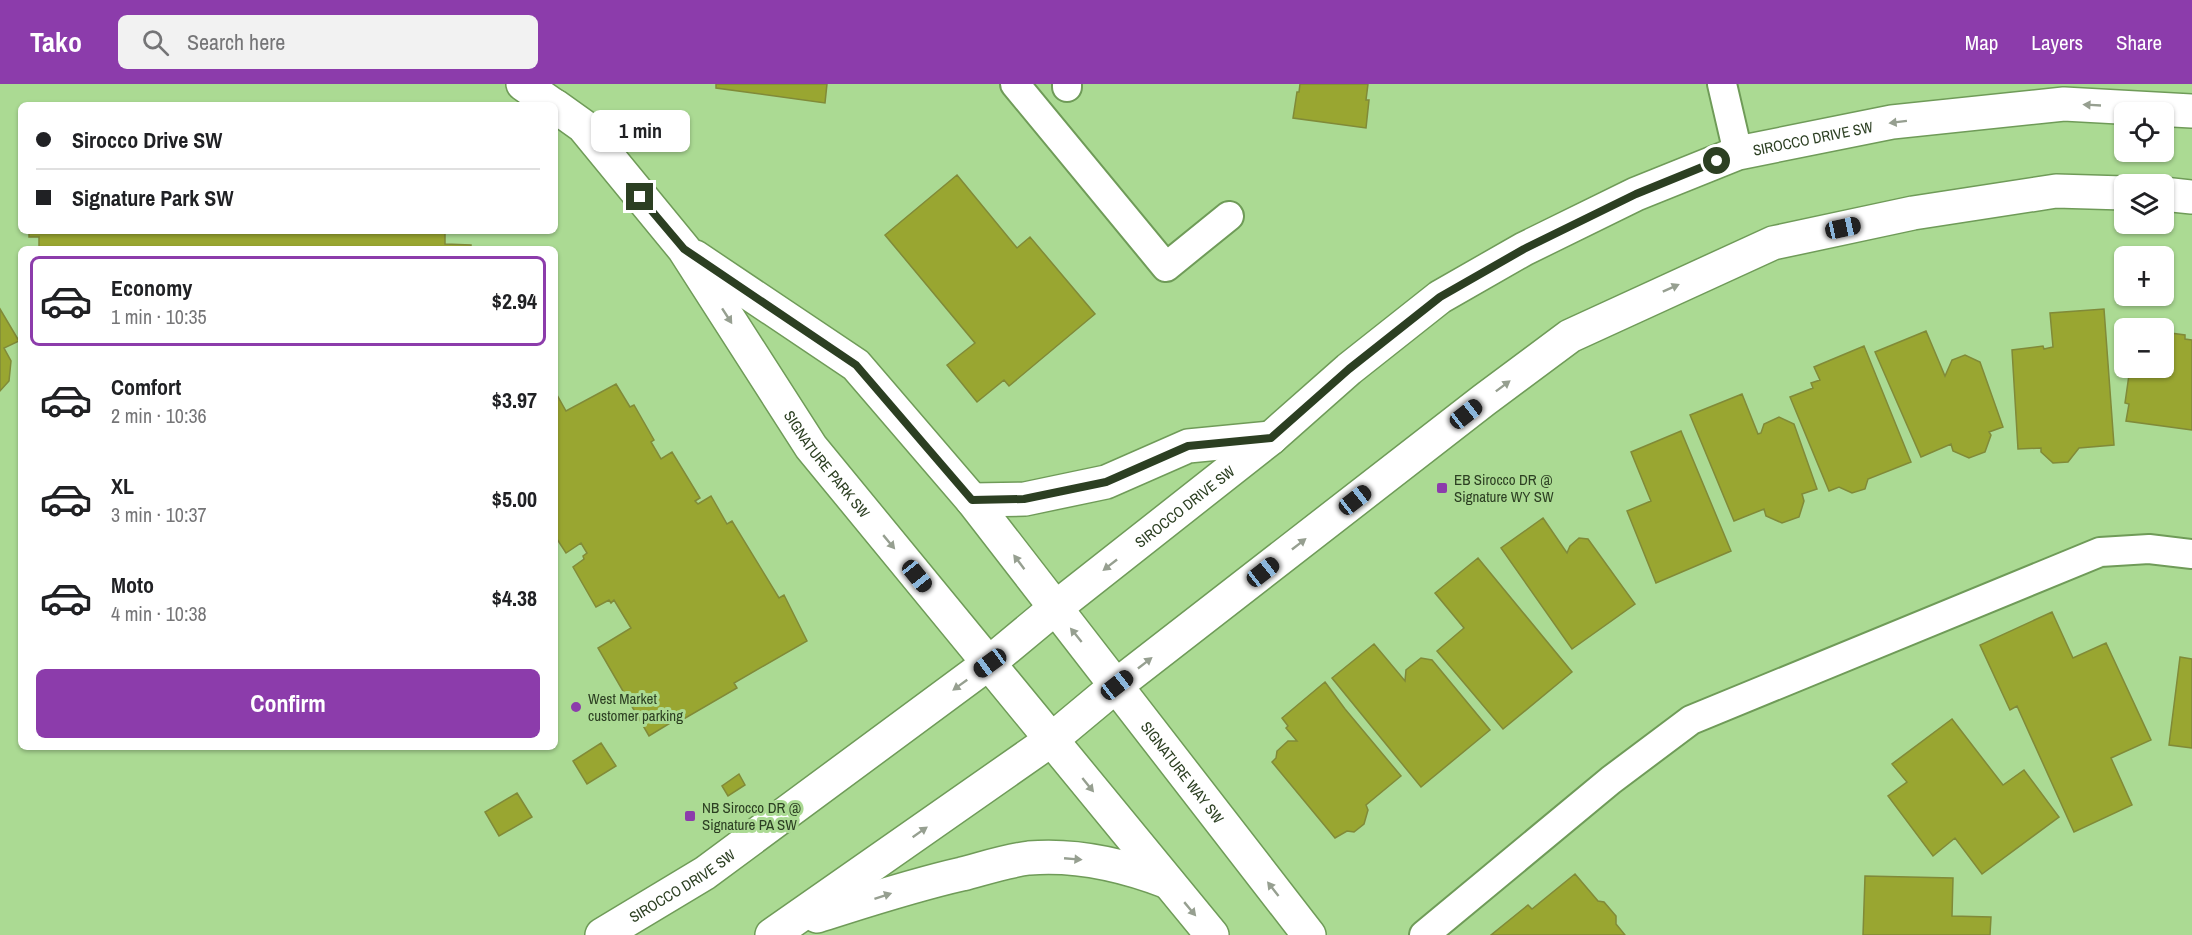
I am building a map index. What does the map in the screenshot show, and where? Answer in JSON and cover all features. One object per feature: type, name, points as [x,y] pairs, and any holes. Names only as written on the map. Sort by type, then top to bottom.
[{"type":"street","name":"SIGNATURE PARK SW","points":[[524,84],[549,102]]},
{"type":"street","name":"SIROCCO DRIVE SW","points":[[602,935],[705,873],[990,663],[1054,609],[1271,438],[1349,369],[1440,297],[1524,249],[1636,194],[1738,153],[1892,122],[2064,104],[2192,111]]},
{"type":"street","name":"SIGNATURE PARK SW","points":[[558,109],[583,126],[684,249],[811,447],[990,663]]},
{"type":"street","points":[[780,931],[1051,740],[1117,685],[1570,336],[1773,243],[1913,213],[2056,191],[2114,193]]},
{"type":"street","points":[[2174,195],[2192,197]]},
{"type":"street","name":"SIGNATURE PARK SW","points":[[684,249],[856,365],[972,500],[1054,609]]},
{"type":"street","points":[[972,500],[1024,499],[1106,482],[1188,446],[1271,438]]},
{"type":"street","name":"SIGNATURE WAY SW","points":[[1054,609],[1117,685],[1309,935]]},
{"type":"street","points":[[990,663],[1212,935]]},
{"type":"street","points":[[780,931],[932,880],[1029,858],[1099,861],[1135,869],[1168,882]]},
{"type":"lane","points":[[1015,84],[1166,267],[1229,216]]},
{"type":"lane","points":[[1722,84],[1738,153]]},
{"type":"lane","points":[[1425,935],[1611,780],[1691,720],[2100,552],[2149,549],[2192,554]]},
{"type":"building","points":[[716,84],[827,84],[825,103],[716,88]]},
{"type":"building","points":[[1300,84],[1368,84],[1366,128],[1293,118]]},
{"type":"building","points":[[957,175],[1017,248],[1030,237],[1095,314],[1009,386],[1004,380],[977,402],[947,365],[975,343],[885,235]]},
{"type":"building","points":[[29,234],[445,234],[445,244],[471,246],[39,246],[39,237],[29,237]]},
{"type":"building","points":[[0,309],[18,341],[4,348],[11,361],[9,381],[0,391]]},
{"type":"building","points":[[2104,309],[2114,445],[2079,448],[2068,462],[2053,463],[2041,452],[2041,448],[2018,449],[2012,350],[2053,347],[2050,313]]},
{"type":"building","points":[[1926,331],[1945,376],[1952,360],[1965,355],[1980,362],[2003,427],[1989,432],[1991,435],[1985,452],[1969,458],[1953,451],[1951,444],[1921,457],[1875,352]]},
{"type":"building","points":[[2174,334],[2185,335],[2185,339],[2192,340],[2192,430],[2126,421],[2129,404],[2125,403],[2129,378],[2174,378]]},
{"type":"building","points":[[1864,346],[1911,462],[1868,479],[1865,489],[1852,493],[1839,487],[1829,491],[1790,397],[1813,388],[1811,383],[1820,380],[1814,367]]},
{"type":"building","points":[[616,384],[630,407],[634,405],[654,440],[651,442],[661,459],[672,452],[700,498],[695,501],[698,504],[711,496],[727,524],[732,521],[779,598],[784,595],[807,641],[734,683],[737,688],[682,720],[680,717],[649,736],[598,648],[631,628],[614,600],[611,603],[609,600],[596,607],[573,567],[584,559],[583,556],[587,553],[581,543],[566,553],[558,541],[558,397],[566,411]]},
{"type":"building","points":[[1742,394],[1758,434],[1761,433],[1764,424],[1779,417],[1794,424],[1817,489],[1802,494],[1804,501],[1799,517],[1782,523],[1766,516],[1764,509],[1734,521],[1690,415]]},
{"type":"building","points":[[1681,431],[1731,551],[1656,583],[1627,511],[1651,501],[1631,452]]},
{"type":"building","points":[[1543,518],[1567,553],[1570,546],[1579,538],[1588,539],[1635,604],[1572,649],[1501,548]]},
{"type":"building","points":[[1478,558],[1572,672],[1503,729],[1437,651],[1464,628],[1435,593]]},
{"type":"building","points":[[2052,612],[2073,658],[2106,643],[2151,740],[2111,758],[2132,805],[2074,832],[2017,706],[2010,710],[1980,645]]},
{"type":"building","points":[[1374,644],[1405,681],[1406,670],[1421,658],[1432,660],[1490,730],[1421,787],[1332,678]]},
{"type":"building","points":[[2180,657],[2192,659],[2192,748],[2169,745]]},
{"type":"building","points":[[1325,682],[1401,776],[1366,805],[1368,810],[1364,824],[1354,832],[1347,831],[1335,838],[1272,762],[1276,758],[1277,751],[1288,741],[1297,741],[1286,728],[1288,726],[1282,718]]},
{"type":"building","points":[[1952,719],[2003,785],[2024,770],[2059,817],[1982,874],[1955,838],[1933,856],[1888,796],[1907,782],[1892,764]]},
{"type":"building","points":[[601,743],[616,766],[587,784],[573,761]]},
{"type":"building","points":[[739,774],[745,785],[728,796],[722,786]]},
{"type":"building","points":[[517,793],[532,817],[499,836],[485,812]]},
{"type":"building","points":[[1575,874],[1598,901],[1604,902],[1616,916],[1616,924],[1625,935],[1491,935],[1528,905],[1532,909]]},
{"type":"building","points":[[1865,876],[1953,878],[1952,916],[1991,917],[1990,935],[1863,935]]},
{"type":"place","name":"EB Sirocco DR @ Signature WY SW","points":[[1442,488]]},
{"type":"place","name":"West Market customer parking","points":[[576,707]]},
{"type":"place","name":"NB Sirocco DR @ Signature PA SW","points":[[690,816]]},
{"type":"route","points":[[640,197],[684,249],[856,365],[972,500],[1024,499],[1106,482],[1188,446],[1271,438],[1349,369],[1440,297],[1524,249],[1636,194],[1717,161]]}]
